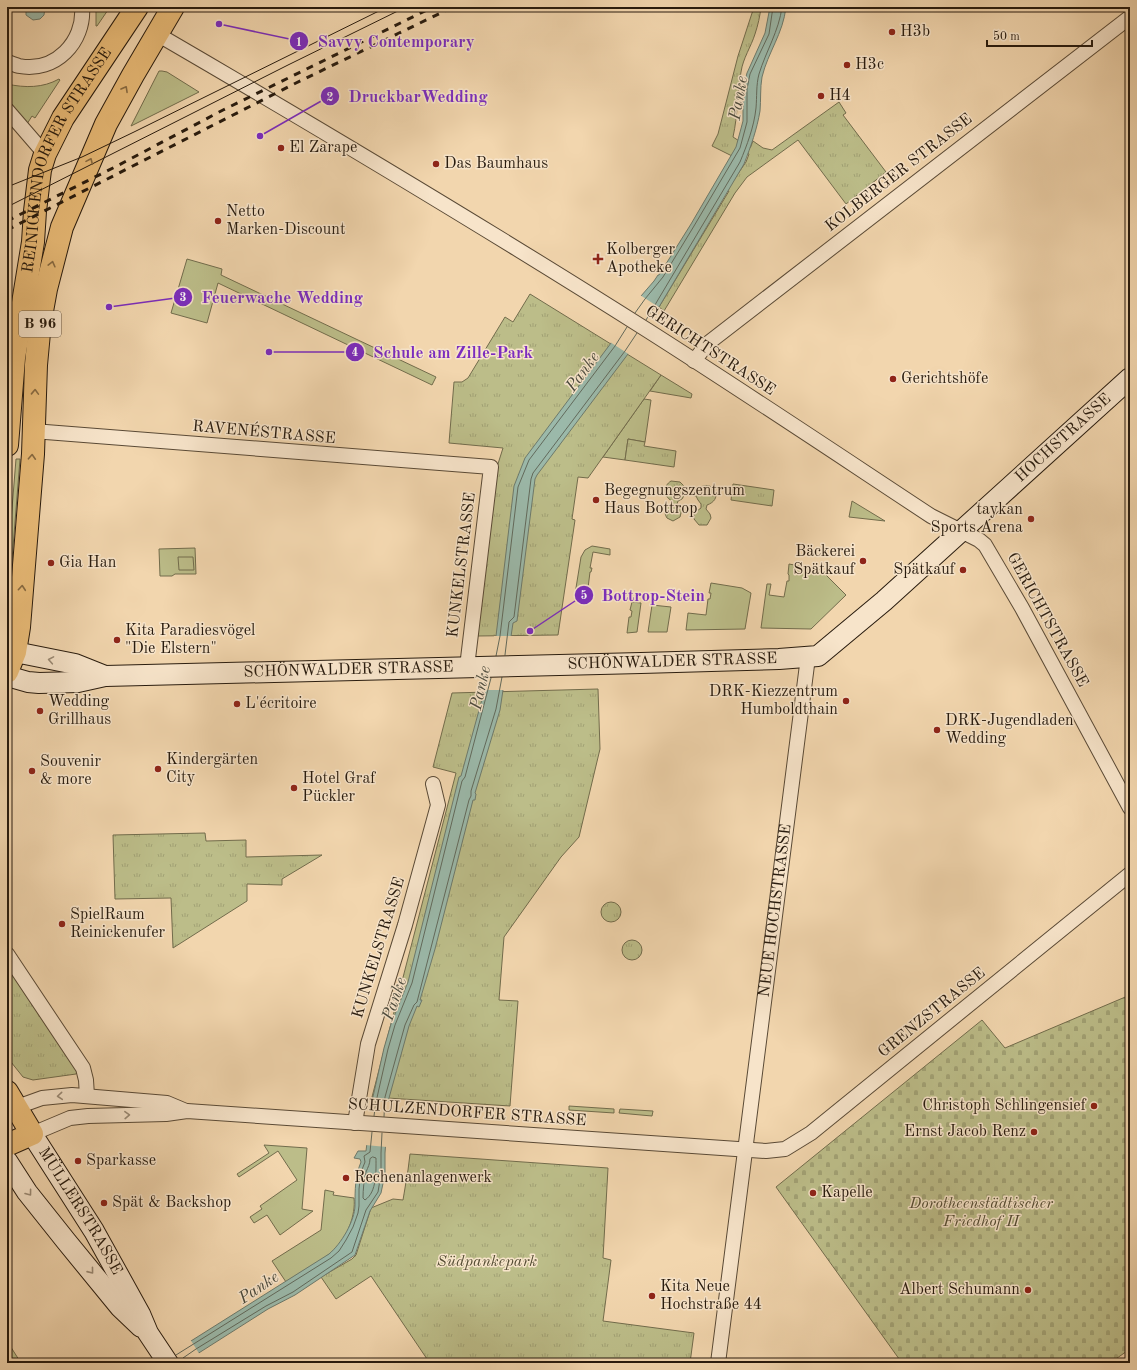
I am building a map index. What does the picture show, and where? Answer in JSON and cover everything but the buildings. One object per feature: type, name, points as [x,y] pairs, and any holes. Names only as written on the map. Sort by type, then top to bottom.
[{"type":"main road","name":"REINICKENDORFER STRASSE","points":[[10,659],[19,627],[31,483],[36,365],[40,322],[46,289],[62,227],[106,124],[173,7]]},
{"type":"main road","name":"REINICKENDORFER STRASSE","points":[[33,431],[8,437],[14,358],[33,242],[40,170],[45,154],[63,118],[133,13],[157,34]]},
{"type":"main road","name":"MÜLLERSTRASSE","points":[[10,1104],[32,1134]]},
{"type":"main road","points":[[7,1145],[32,1134]]},
{"type":"street","points":[[7,62],[19,66],[36,67],[51,62],[67,52],[78,36],[83,17],[82,7]]},
{"type":"street","name":"KOLBERGER STRASSE","points":[[694,360],[706,344],[1130,17]]},
{"type":"street","name":"GERICHTSTRASSE","points":[[157,34],[407,182],[648,330],[931,516],[979,540],[985,545],[1022,608],[1130,808]]},
{"type":"street","points":[[7,110],[45,154]]},
{"type":"street","name":"HOCHSTRASSE","points":[[960,531],[1130,378]]},
{"type":"street","name":"RAVENÉSTRASSE","points":[[33,431],[491,467]]},
{"type":"street","name":"KUNKELSTRASSE","points":[[476,667],[491,467]]},
{"type":"street","points":[[808,657],[818,656],[884,601],[960,531]]},
{"type":"street","name":"SCHÖNWALDER STRASSE","points":[[7,676],[28,682],[78,682],[105,676],[710,661],[808,657]]},
{"type":"street","name":"NEUE HOCHSTRASSE","points":[[718,1363],[808,657]]},
{"type":"street","name":"SCHÖNWALDER STRASSE","points":[[10,659],[75,664],[105,676]]},
{"type":"street","name":"KUNKELSTRASSE","points":[[360,1123],[368,1044],[405,925],[438,805],[432,784]]},
{"type":"street","name":"GRENZSTRASSE","points":[[745,1150],[766,1151],[785,1149],[805,1137],[1130,874]]},
{"type":"street","points":[[7,954],[83,1068],[86,1080],[87,1096]]},
{"type":"street","name":"SCHULZENDORFER STRASSE","points":[[10,1104],[64,1095],[167,1103],[187,1111]]},
{"type":"street","name":"SCHULZENDORFER STRASSE","points":[[32,1134],[70,1118],[88,1116],[166,1114],[187,1111],[745,1150]]},
{"type":"street","name":"MÜLLERSTRASSE","points":[[32,1134],[94,1231],[140,1314],[148,1333],[165,1359]]},
{"type":"street","name":"MÜLLERSTRASSE","points":[[7,1161],[27,1192],[120,1307],[148,1333]]},
{"type":"green space","points":[[96,7],[110,7],[97,26],[96,26]]},
{"type":"green space","points":[[754,7],[761,7],[760,14],[755,34],[742,67],[733,137],[750,148],[753,141],[763,148],[772,150],[839,102],[846,113],[843,115],[886,172],[846,204],[798,140],[747,177],[735,193],[664,311],[659,307],[729,191],[726,191],[746,162],[749,154],[742,150],[738,159],[712,146],[718,134],[738,56]]},
{"type":"green space","points":[[159,71],[167,72],[199,92],[131,126]]},
{"type":"green space","points":[[59,79],[60,80],[35,118],[32,116],[27,124],[7,100],[7,84],[20,86],[40,86]]},
{"type":"green space","points":[[187,259],[222,269],[221,275],[436,377],[432,385],[218,283],[207,323],[171,313]]},
{"type":"green space","points":[[530,294],[661,375],[588,478],[578,477],[572,519],[575,520],[558,635],[477,636],[497,467],[503,448],[449,443],[454,382],[462,382],[468,378],[505,317],[513,322]]},
{"type":"green space","points":[[661,375],[692,394],[691,398],[650,391]]},
{"type":"green space","points":[[644,399],[651,400],[645,442],[628,439],[625,460],[603,457]]},
{"type":"green space","points":[[628,439],[645,442],[644,446],[676,451],[674,467],[625,460]]},
{"type":"green space","points":[[16,459],[20,459],[7,623],[7,571]]},
{"type":"green space","points":[[671,481],[680,482],[686,490],[697,491],[706,485],[714,489],[716,498],[713,502],[707,505],[706,509],[711,518],[707,525],[699,525],[694,519],[694,513],[701,508],[701,504],[696,496],[685,494],[677,504],[682,509],[680,517],[673,521],[667,518],[665,510],[672,501],[667,496],[665,488]]},
{"type":"green space","points":[[733,484],[774,490],[772,506],[731,500]]},
{"type":"green space","points":[[852,501],[885,521],[849,517]]},
{"type":"green space","points":[[592,546],[610,549],[610,555],[593,552],[588,596],[575,594],[581,557],[585,550]]},
{"type":"green space","points":[[195,548],[196,574],[160,576],[159,549]]},
{"type":"green space","points":[[178,557],[193,557],[194,570],[179,570]]},
{"type":"green space","points":[[789,564],[821,570],[846,595],[811,629],[761,628],[767,584],[771,584],[769,595],[784,597],[787,581],[789,581]]},
{"type":"green space","points":[[711,583],[742,588],[751,593],[745,629],[686,630],[688,613],[706,615],[708,599],[710,599],[711,593],[709,593]]},
{"type":"green space","points":[[632,602],[641,603],[637,632],[627,633],[629,617],[631,617],[632,611],[630,610]]},
{"type":"green space","points":[[652,605],[671,607],[667,632],[648,632]]},
{"type":"green space","points":[[598,689],[600,749],[579,837],[561,857],[504,937],[499,1000],[518,1001],[510,1106],[372,1097],[456,773],[433,767],[452,693]]},
{"type":"green space","points":[[205,833],[206,841],[246,840],[246,857],[322,855],[282,879],[282,885],[247,884],[247,901],[173,948],[171,898],[115,899],[113,835]]},
{"type":"green space","points":[[611,902],[618,905],[621,912],[618,919],[611,922],[604,919],[601,912],[604,905]]},
{"type":"green space","points":[[632,940],[639,943],[642,950],[639,957],[632,960],[625,957],[622,950],[625,943]]},
{"type":"green space","points":[[7,965],[78,1070],[76,1074],[33,1080],[23,1077],[7,1057]]},
{"type":"green space","name":"Dorotheenstädtischer Friedhof II","points":[[1130,995],[1130,1349],[1110,1363],[902,1363],[776,1187],[982,1020],[1005,1048]]},
{"type":"green space","points":[[569,1106],[614,1109],[614,1113],[569,1110]]},
{"type":"green space","points":[[620,1109],[653,1111],[652,1116],[619,1113]]},
{"type":"green space","points":[[264,1145],[307,1148],[302,1209],[313,1211],[280,1235],[267,1215],[254,1223],[250,1217],[262,1209],[260,1206],[297,1180],[278,1151],[239,1177],[237,1174],[269,1153]]},
{"type":"green space","name":"Südpankepark","points":[[410,1154],[608,1168],[603,1258],[611,1260],[603,1321],[694,1333],[690,1363],[427,1363],[427,1359],[371,1276],[336,1299],[321,1277],[352,1259],[356,1255],[371,1208],[393,1199],[403,1200]]},
{"type":"green space","points":[[325,1190],[334,1192],[333,1195],[354,1198],[354,1211],[350,1225],[335,1249],[318,1262],[286,1282],[272,1261],[321,1230]]},
{"type":"green space","points":[[7,1341],[21,1363],[7,1363]]},
{"type":"water","points":[[26,7],[45,7],[44,15],[40,19],[33,20],[26,15]]},
{"type":"water","points":[[770,7],[786,7],[782,26],[762,77],[759,118],[754,138],[744,164],[659,307],[628,354],[535,479],[517,621],[513,623],[500,710],[475,793],[475,800],[473,800],[435,949],[420,1000],[422,1000],[419,1007],[417,1006],[409,1026],[389,1098],[385,1174],[381,1193],[370,1211],[355,1255],[295,1295],[268,1309],[183,1363],[156,1363],[329,1254],[334,1250],[350,1225],[353,1218],[355,1205],[356,1178],[361,1162],[360,1159],[354,1158],[358,1151],[366,1151],[372,1101],[384,1048],[391,1024],[408,982],[459,777],[461,776],[484,692],[496,636],[514,486],[525,458],[611,343],[641,296],[659,275],[736,147],[743,121],[743,88],[747,73],[765,33]]},
{"type":"pier","points":[[640,295],[660,308],[630,355],[610,342]]},
{"type":"pier","points":[[494,636],[514,636],[506,690],[484,690],[484,683]]},
{"type":"pier","points":[[370,1101],[391,1102],[387,1147],[365,1145]]},
{"type":"pier","points":[[190,1339],[200,1355],[187,1363],[154,1363]]},
{"type":"tram line","points":[[7,187],[82,157],[387,7]]},
{"type":"tram line","points":[[7,207],[406,7]]},
{"type":"railway","points":[[7,221],[115,167],[223,110],[433,7]]},
{"type":"railway","points":[[7,230],[296,83],[453,7]]},
{"type":"place","name":"Savvy Contemporary","points":[[219,24]]},
{"type":"place","name":"H3b","points":[[892,32]]},
{"type":"place","name":"H3c","points":[[847,65]]},
{"type":"place","name":"H4","points":[[821,96]]},
{"type":"place","name":"DruckbarWedding","points":[[260,136]]},
{"type":"place","name":"El Zarape","points":[[281,148]]},
{"type":"place","name":"Das Baumhaus","points":[[436,164]]},
{"type":"place","name":"Netto Marken-Discount","points":[[218,221]]},
{"type":"place","name":"Kolberger Apotheke","points":[[598,259]]},
{"type":"place","name":"Feuerwache Wedding","points":[[109,307]]},
{"type":"place","name":"Schule am Zille-Park","points":[[269,352]]},
{"type":"place","name":"Gerichtshöfe","points":[[893,379]]},
{"type":"place","name":"Begegnungszentrum Haus Bottrop","points":[[596,500]]},
{"type":"place","name":"taykan Sports Arena","points":[[1031,519]]},
{"type":"place","name":"Bäckerei Spätkauf","points":[[863,561]]},
{"type":"place","name":"Gia Han","points":[[51,563]]},
{"type":"place","name":"Spätkauf","points":[[963,570]]},
{"type":"place","name":"Bottrop-Stein","points":[[530,631]]},
{"type":"place","name":"Kita Paradiesvögel \"Die Elstern\"","points":[[117,640]]},
{"type":"place","name":"DRK-Kiezzentrum Humboldthain","points":[[846,701]]},
{"type":"place","name":"L'écritoire","points":[[237,704]]},
{"type":"place","name":"Wedding Grillhaus","points":[[40,711]]},
{"type":"place","name":"DRK-Jugendladen Wedding","points":[[937,730]]},
{"type":"place","name":"Kindergärten City","points":[[158,769]]},
{"type":"place","name":"Souvenir & more","points":[[32,771]]},
{"type":"place","name":"Hotel Graf Pückler","points":[[294,788]]},
{"type":"place","name":"SpielRaum Reinickenufer","points":[[62,924]]},
{"type":"place","name":"Christoph Schlingensief","points":[[1094,1106]]},
{"type":"place","name":"Ernst Jacob Renz","points":[[1034,1132]]},
{"type":"place","name":"Sparkasse","points":[[78,1161]]},
{"type":"place","name":"Rechenanlagenwerk","points":[[346,1178]]},
{"type":"place","name":"Kapelle","points":[[813,1193]]},
{"type":"place","name":"Spät & Backshop","points":[[104,1203]]},
{"type":"place","name":"Albert Schumann","points":[[1028,1290]]},
{"type":"place","name":"Kita Neue Hochstraße 44","points":[[652,1296]]},
{"type":"water label","name":"Panke","points":[[739,98]]},
{"type":"water label","name":"Panke","points":[[583,372]]},
{"type":"water label","name":"Panke","points":[[481,688]]},
{"type":"water label","name":"Panke","points":[[395,999]]},
{"type":"water label","name":"Panke","points":[[259,1288]]}]
